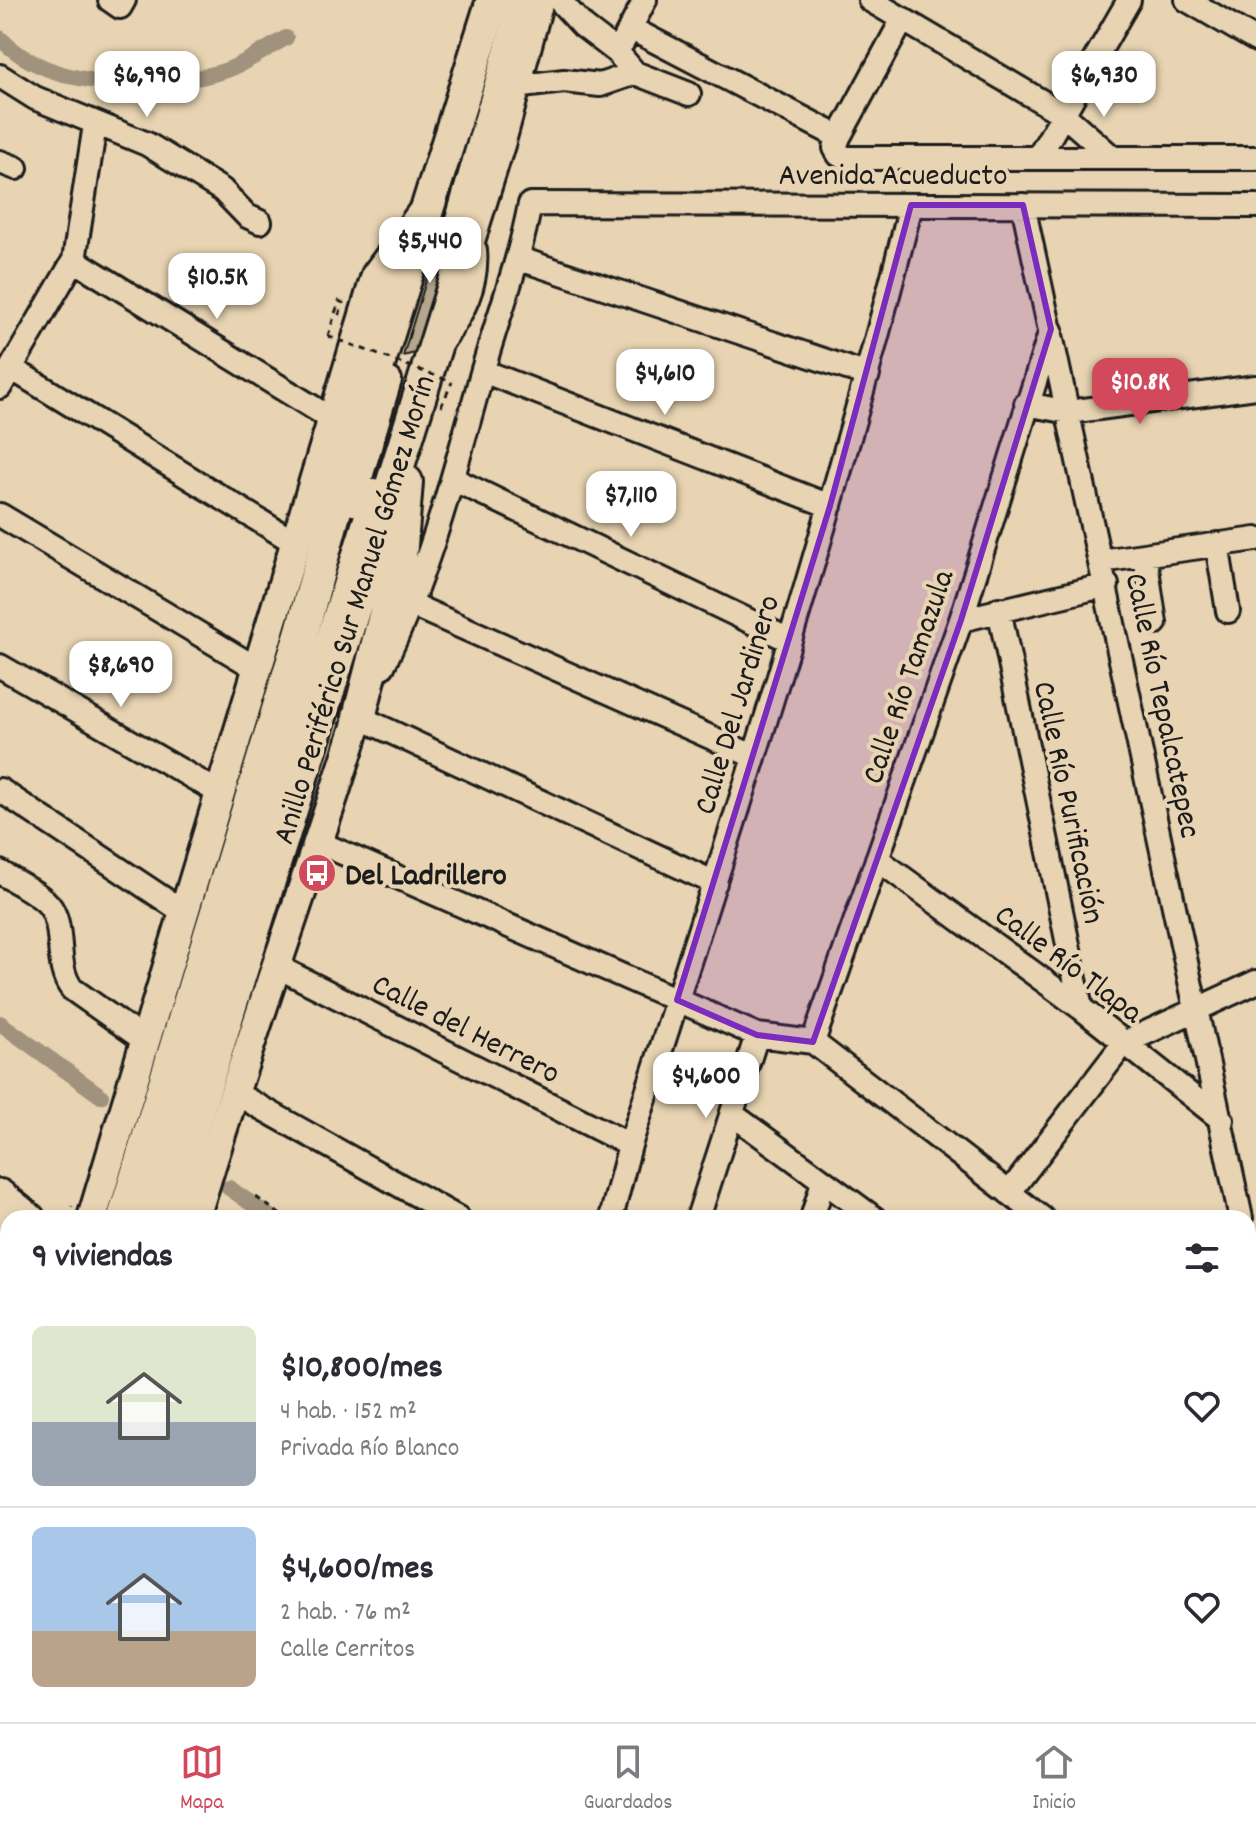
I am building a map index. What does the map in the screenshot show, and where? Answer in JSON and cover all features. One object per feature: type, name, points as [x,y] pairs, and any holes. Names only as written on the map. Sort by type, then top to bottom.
[{"type":"highway","name":"Anillo Periférico Sur Manuel Gómez Morín","points":[[142,1203],[456,210],[474,138],[493,0]]},
{"type":"highway","name":"Anillo Periférico Sur Manuel Gómez Morín","points":[[142,1203],[340,643],[410,429],[431,356],[456,210],[474,138],[514,87],[537,0]]},
{"type":"highway","points":[[359,717],[400,558],[410,429]]},
{"type":"main road","points":[[119,1210],[142,1203],[144,1040],[294,542],[335,421],[376,275],[456,210]]},
{"type":"main road","points":[[197,1210],[233,1092],[320,843],[359,717]]},
{"type":"main road","points":[[0,1194],[20,1210]]},
{"type":"street","points":[[110,0],[120,7],[124,0]]},
{"type":"street","points":[[474,138],[509,0]]},
{"type":"street","points":[[474,138],[520,0]]},
{"type":"street","points":[[559,0],[583,26],[617,52],[635,73],[689,94]]},
{"type":"street","points":[[600,85],[645,0]]},
{"type":"street","points":[[870,0],[1063,114],[1113,158]]},
{"type":"street","points":[[1038,158],[1129,0]]},
{"type":"street","points":[[1187,0],[1256,40]]},
{"type":"street","points":[[630,28],[839,146],[903,19]]},
{"type":"street","points":[[514,87],[564,81],[600,85],[635,73]]},
{"type":"street","points":[[0,76],[35,98],[147,144],[222,190],[247,216],[260,222]]},
{"type":"street","points":[[95,125],[74,260],[6,378],[294,542]]},
{"type":"street","name":"Avenida Acueducto","points":[[839,146],[847,158],[1256,158]]},
{"type":"street","name":"Avenida Acueducto","points":[[520,259],[530,204],[1256,206]]},
{"type":"street","name":"Calle Del Jardinero","points":[[613,1210],[630,1145],[715,883],[830,506],[868,375],[911,205]]},
{"type":"street","name":"Calle Río Tepalcatepec","points":[[1023,205],[1239,1210]]},
{"type":"street","points":[[715,883],[359,717],[412,605],[455,480],[483,371],[520,259],[868,375]]},
{"type":"street","points":[[74,260],[335,421]]},
{"type":"street","name":"Calle Río Tamazula","points":[[813,1042],[961,620],[1051,329]]},
{"type":"street","points":[[483,371],[830,506]]},
{"type":"street","points":[[1026,404],[1069,412],[1256,387]]},
{"type":"street","points":[[455,480],[787,639]]},
{"type":"street","points":[[0,515],[256,668]]},
{"type":"street","points":[[1101,561],[1256,539]]},
{"type":"street","points":[[1217,544],[1228,611]]},
{"type":"street","points":[[1145,555],[1155,623]]},
{"type":"street","points":[[961,620],[1107,585]]},
{"type":"street","points":[[412,605],[753,756]]},
{"type":"street","name":"Calle Río Purificación","points":[[999,609],[1081,1008]]},
{"type":"street","points":[[0,666],[218,792]]},
{"type":"street","points":[[0,790],[182,911]]},
{"type":"street","points":[[320,843],[757,1035],[813,1042],[1031,1210]]},
{"type":"street","name":"Calle Río Tlapa","points":[[877,859],[1081,1008],[1222,1120]]},
{"type":"street","points":[[0,872],[48,904],[54,915],[64,979],[72,989],[144,1040]]},
{"type":"street","name":"Calle del Herrero","points":[[276,966],[630,1145]]},
{"type":"street","points":[[1009,1193],[1124,1043],[1197,1012],[1256,982]]},
{"type":"street","points":[[701,1210],[757,1035]]},
{"type":"street","points":[[233,1092],[444,1210]]},
{"type":"street","points":[[732,1114],[863,1210]]},
{"type":"street","points":[[814,1210],[823,1182]]},
{"type":"path","points":[[338,318],[343,303],[339,301],[328,336],[452,382]]},
{"type":"path","points":[[256,1197],[274,1210]]},
{"type":"highlighted area","points":[[911,205],[1023,205],[1051,329],[961,620],[813,1042],[757,1035],[677,1000],[830,506]]},
{"type":"building","points":[[458,215],[415,353],[403,356],[445,219]]},
{"type":"waterway","points":[[0,38],[22,56],[48,69],[77,78],[140,84],[171,82],[227,70],[286,38]]},
{"type":"waterway","points":[[0,1023],[101,1096]]},
{"type":"waterway","points":[[229,1188],[261,1210]]},
{"type":"place","name":"Del Ladrillero","points":[[317,873]]}]
